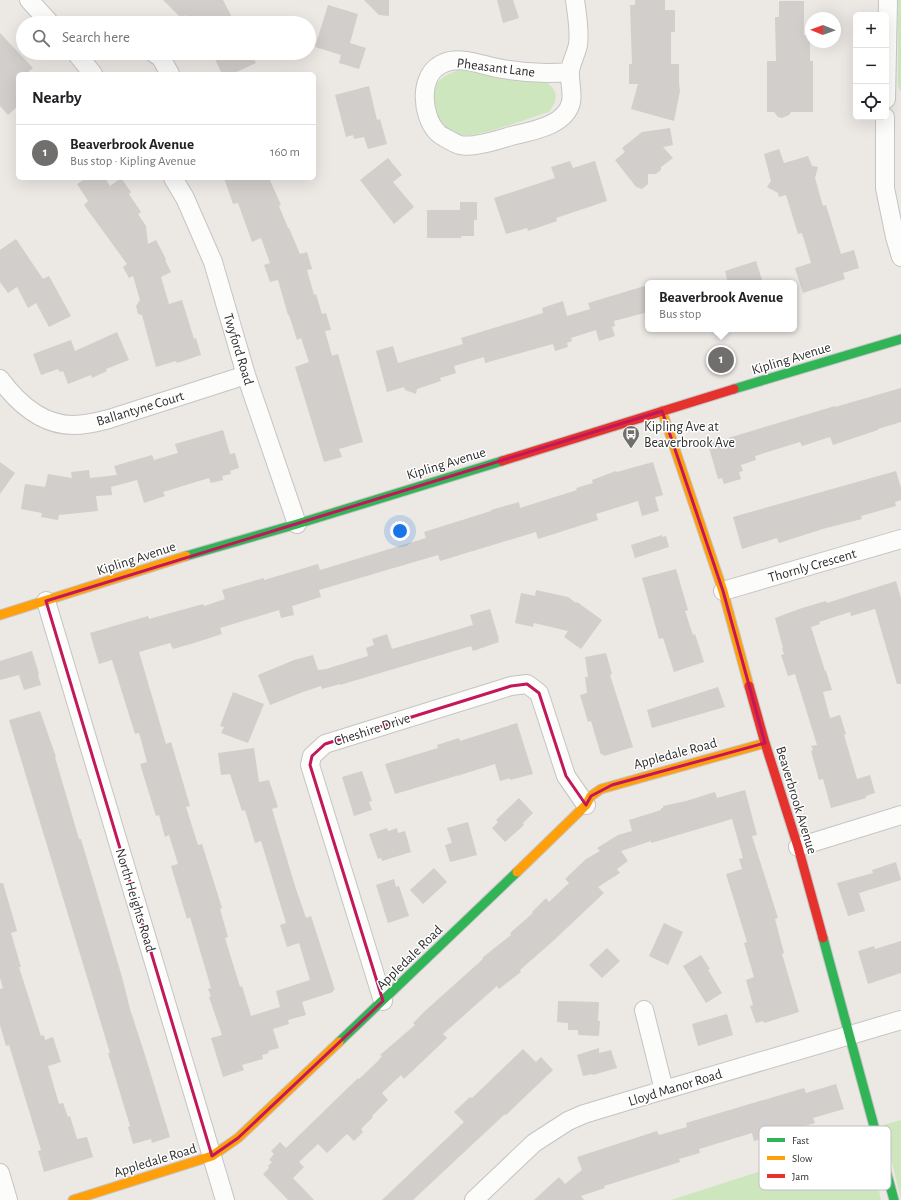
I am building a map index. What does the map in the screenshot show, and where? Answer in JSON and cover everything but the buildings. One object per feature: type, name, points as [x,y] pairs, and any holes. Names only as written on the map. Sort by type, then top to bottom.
[{"type":"street","points":[[29,0],[44,16]]},
{"type":"street","name":"Pheasant Lane","points":[[570,72],[532,73],[458,61],[444,62],[429,76],[425,87],[424,99],[427,115],[437,132],[460,145],[472,145],[530,131],[554,122],[566,114],[571,102],[570,72],[578,46],[576,0]]},
{"type":"street","points":[[886,84],[888,0]]},
{"type":"street","points":[[82,60],[91,72]]},
{"type":"street","points":[[162,60],[169,72]]},
{"type":"street","points":[[889,104],[901,104]]},
{"type":"street","points":[[885,120],[885,188],[895,237],[901,257]]},
{"type":"street","name":"Twyford Road","points":[[174,180],[185,198],[213,262],[246,375],[297,524]]},
{"type":"street","name":"Kipling Avenue","points":[[0,615],[174,560],[297,524],[901,339]]},
{"type":"street","name":"Ballantyne Court","points":[[0,379],[12,395],[33,412],[54,422],[72,425],[110,419],[246,375]]},
{"type":"street","name":"Beaverbrook Avenue","points":[[662,411],[723,591],[765,743],[798,847],[874,1126]]},
{"type":"street","name":"Thornly Crescent","points":[[723,591],[901,540]]},
{"type":"street","name":"North Heights Road","points":[[46,601],[225,1200]]},
{"type":"street","name":"Cheshire Drive","points":[[383,1001],[310,765],[312,756],[324,744],[511,686],[527,684],[539,693],[566,776],[586,805]]},
{"type":"street","name":"Appledale Road","points":[[73,1200],[212,1156],[238,1138],[383,1001],[586,805],[591,796],[601,789],[765,743]]},
{"type":"street","points":[[798,847],[901,815]]},
{"type":"street","points":[[644,1010],[664,1090]]},
{"type":"street","name":"Lloyd Manor Road","points":[[474,1200],[534,1143],[568,1121],[584,1114],[901,1020]]},
{"type":"street","points":[[0,1173],[8,1200]]},
{"type":"street","name":"Beaverbrook Avenue","points":[[891,1189],[894,1200]]},
{"type":"highlighted area","points":[[662,411],[723,591],[765,743],[612,785],[591,796],[586,805],[566,776],[539,693],[527,684],[511,686],[325,744],[312,756],[310,765],[383,1001],[238,1138],[212,1156],[46,601]]},
{"type":"green space","points":[[898,0],[901,0],[901,92],[898,86]]},
{"type":"green space","points":[[458,70],[500,74],[546,82],[555,92],[556,96],[554,104],[549,112],[498,129],[468,135],[454,134],[442,124],[438,118],[433,102],[433,94],[435,87],[441,79]]},
{"type":"green space","points":[[901,1120],[901,1200],[891,1158],[891,1126],[883,1125]]},
{"type":"green space","points":[[759,1172],[759,1190],[879,1190],[881,1200],[671,1200]]},
{"type":"traffic: fast","points":[[734,389],[901,339]]},
{"type":"traffic: fast","points":[[186,556],[297,524],[502,461]]},
{"type":"traffic: fast","points":[[339,1042],[517,872]]},
{"type":"traffic: fast","points":[[823,938],[874,1126]]},
{"type":"traffic: fast","points":[[891,1189],[894,1200]]},
{"type":"traffic: slow","points":[[662,411],[723,591],[749,686]]},
{"type":"traffic: slow","points":[[0,615],[186,556]]},
{"type":"traffic: slow","points":[[517,872],[586,805],[591,796],[601,789],[765,743]]},
{"type":"traffic: slow","points":[[73,1200],[212,1156],[238,1138],[339,1042]]},
{"type":"traffic: jam","points":[[502,461],[734,389]]},
{"type":"traffic: jam","points":[[749,686],[765,743],[798,847],[823,938]]},
{"type":"place","name":"Beaverbrook Avenue","points":[[721,360]]},
{"type":"place","name":"Kipling Ave at Beaverbrook Ave","points":[[631,449]]}]
